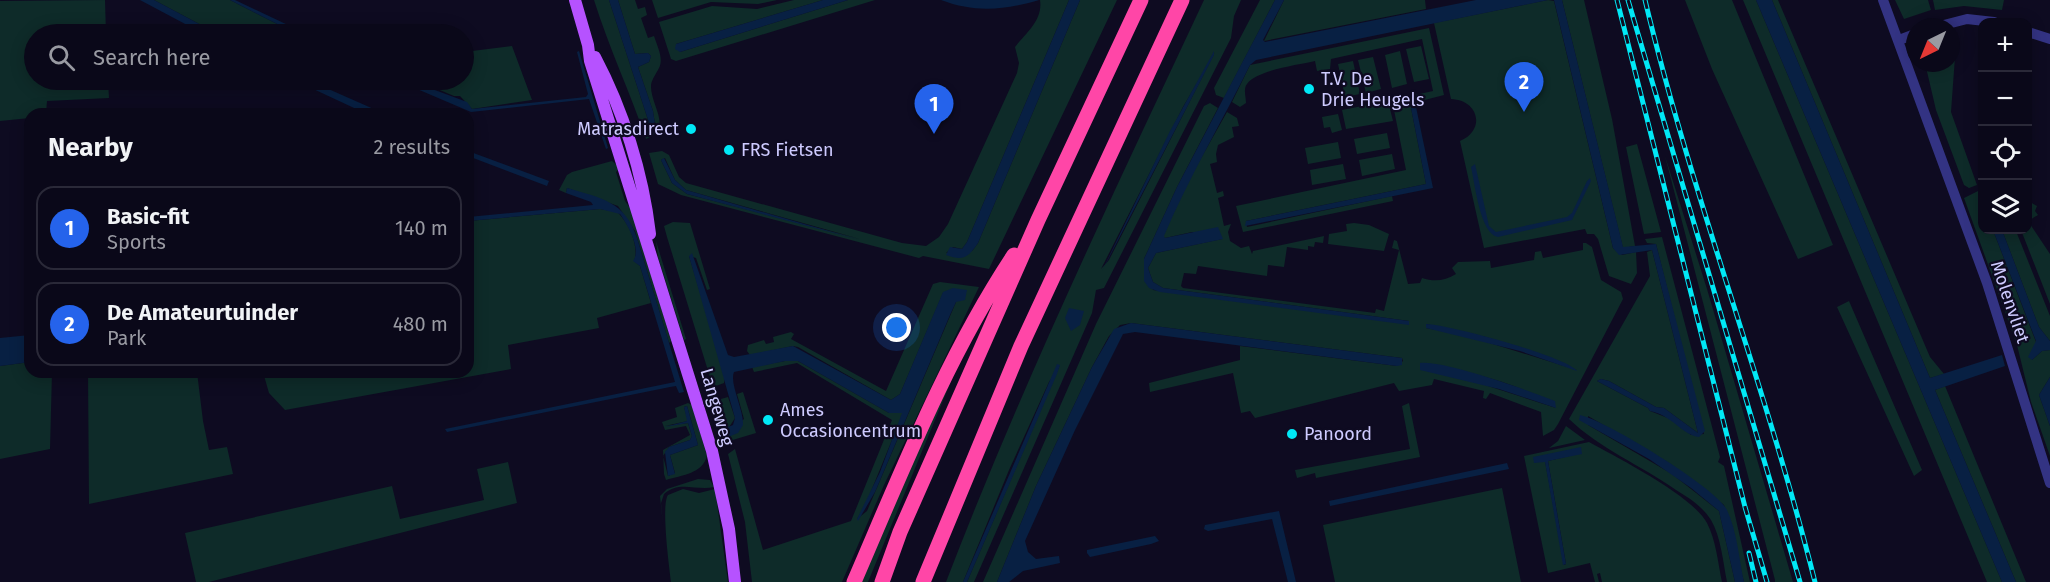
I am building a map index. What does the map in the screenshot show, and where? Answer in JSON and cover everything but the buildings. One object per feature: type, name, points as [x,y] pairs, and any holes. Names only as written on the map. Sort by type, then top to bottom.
[{"type":"highway","points":[[882,582],[900,532],[1038,220],[1141,0]]},
{"type":"highway","points":[[923,582],[1056,268],[1182,0]]},
{"type":"highway","points":[[854,582],[924,422],[983,302],[1038,220]]},
{"type":"highway","points":[[931,582],[946,524]]},
{"type":"main road","name":"Langeweg","points":[[575,0],[593,71],[712,452],[729,530],[735,582]]},
{"type":"street","name":"Molenvliet","points":[[1883,0],[1996,309],[2050,483]]},
{"type":"street","points":[[1960,21],[1978,20]]},
{"type":"street","points":[[2032,33],[2050,39]]},
{"type":"street","points":[[1899,40],[1906,37]]},
{"type":"green space","points":[[105,0],[106,24],[24,24],[24,90],[109,90],[109,98],[47,101],[46,108],[24,108],[24,119],[0,121],[0,1]]},
{"type":"green space","points":[[154,0],[230,0],[277,24],[199,24]]},
{"type":"green space","points":[[594,0],[609,0],[652,132],[656,131],[653,111],[638,67],[649,62],[651,56],[648,53],[635,54],[618,0],[635,0],[638,9],[645,7],[647,15],[641,18],[648,38],[654,36],[661,60],[651,85],[660,123],[658,129],[654,134],[646,139],[606,35]]},
{"type":"green space","points":[[652,0],[777,0],[758,4],[711,2],[658,18]]},
{"type":"green space","points":[[794,0],[823,0],[676,44],[680,52],[848,0],[875,0],[676,61],[671,59],[659,22],[712,6],[757,9]]},
{"type":"green space","points":[[1040,0],[1069,0],[967,242],[962,249],[953,247],[946,253],[972,251],[978,243],[1080,0],[1117,0],[989,269],[923,256],[919,258],[681,195],[658,184],[649,153],[662,151],[669,155],[679,177],[686,183],[902,243],[926,246],[939,237],[948,224],[1017,73],[1019,63],[1015,47],[1037,20]],"holes":[[[665,158],[675,180],[686,190],[860,239],[687,194],[672,183],[661,160]]]},
{"type":"green space","points":[[1204,0],[1241,0],[1234,16],[1231,38],[1104,288],[1096,290],[1092,313],[974,582],[967,582],[1060,365],[1049,382],[1009,470],[963,582],[946,582],[1037,361]],"holes":[[[1215,52],[1109,260],[1101,269],[1183,107]]]},
{"type":"green space","points":[[1260,0],[1275,0],[1224,98],[1216,95],[1214,88]]},
{"type":"green space","points":[[1284,0],[1425,0],[1426,9],[1264,41]]},
{"type":"green space","points":[[1548,0],[1554,1],[1613,248],[1622,255],[1636,252],[1637,273],[1631,284],[1609,276],[1598,239],[1594,234],[1587,234],[1585,229],[1484,248],[1460,141],[1474,130],[1476,116],[1468,104],[1451,99],[1434,23]]},
{"type":"green space","points":[[1562,0],[1584,0],[1612,119],[1635,246],[1623,248]]},
{"type":"green space","points":[[1685,0],[1732,0],[1833,245],[1798,259],[1712,69]]},
{"type":"green space","points":[[1743,0],[1756,0],[2002,582],[1987,582]]},
{"type":"green space","points":[[1772,0],[1778,0],[1930,357],[1944,374],[1930,378]]},
{"type":"green space","points":[[1895,0],[1928,0],[1931,10],[1904,19]]},
{"type":"green space","points":[[1933,0],[2004,0],[2002,10],[1964,6],[1935,10]]},
{"type":"green space","points":[[1429,28],[1444,95],[1413,103],[1411,108],[1426,184],[1246,221],[1247,227],[1392,196],[1393,201],[1243,232],[1236,206],[1406,170],[1392,100],[1433,91],[1422,39],[1331,59],[1330,69],[1317,71],[1315,61],[1259,75],[1247,84],[1246,103],[1240,107],[1232,102],[1250,65]]},
{"type":"green space","points":[[512,46],[532,100],[474,109],[460,96],[440,90],[474,90],[474,51]]},
{"type":"green space","points":[[1421,46],[1429,79],[1414,82],[1406,49]]},
{"type":"green space","points":[[1400,51],[1407,84],[1392,88],[1385,55]]},
{"type":"green space","points":[[1373,57],[1381,89],[1366,93],[1358,60]]},
{"type":"green space","points":[[1353,61],[1360,94],[1345,97],[1338,64]]},
{"type":"green space","points":[[1927,72],[1954,72],[1951,112],[1977,185],[1969,188],[1964,185],[1936,110]]},
{"type":"green space","points":[[1388,101],[1393,121],[1346,129],[1342,110]]},
{"type":"green space","points":[[1210,103],[1218,108],[1177,187],[1144,259],[1153,290],[1409,324],[1409,321],[1163,288],[1153,282],[1148,268],[1156,253],[1222,239],[1192,232],[1165,238],[1163,236],[1187,183],[1227,112],[1237,118],[1239,126],[1232,127],[1234,137],[1218,145],[1217,162],[1210,164],[1217,193],[1223,191],[1224,196],[1218,198],[1224,226],[1231,224],[1228,232],[1230,241],[1241,248],[1249,246],[1252,254],[1253,251],[1324,236],[1323,243],[1315,242],[1314,247],[1308,246],[1308,250],[1287,247],[1284,267],[1268,265],[1267,276],[1198,266],[1196,274],[1184,273],[1181,286],[1183,288],[1375,313],[1376,309],[1384,311],[1399,250],[1392,248],[1394,240],[1397,241],[1408,284],[1420,283],[1422,278],[1439,280],[1448,278],[1456,274],[1452,268],[1458,262],[1490,261],[1491,268],[1534,260],[1535,252],[1541,251],[1543,258],[1583,250],[1583,243],[1586,243],[1592,247],[1601,280],[1621,292],[1623,299],[1558,424],[1554,430],[1543,436],[1541,412],[1490,393],[1486,399],[1483,398],[1484,391],[1434,379],[1432,385],[1399,391],[1394,383],[1255,418],[1250,411],[1241,413],[1233,373],[1150,392],[1149,383],[1240,360],[1240,346],[1397,366],[1403,361],[1402,358],[1131,323],[1120,325],[1109,336],[1092,367],[1036,486],[997,582],[983,582],[1096,324],[1204,106]],"holes":[[[1426,324],[1486,337],[1577,370],[1464,335],[1426,328]],[[1424,363],[1510,385],[1556,408],[1420,364]]]},
{"type":"green space","points":[[1338,114],[1342,130],[1332,133],[1330,127],[1324,128],[1322,117]]},
{"type":"green space","points":[[1387,133],[1390,148],[1357,154],[1354,139]]},
{"type":"green space","points":[[1338,142],[1341,158],[1308,164],[1305,148]]},
{"type":"green space","points":[[1637,144],[1661,232],[1644,234],[1626,147]]},
{"type":"green space","points":[[1392,154],[1395,169],[1362,176],[1359,160]]},
{"type":"green space","points":[[1665,156],[1707,289],[1793,582],[1775,582]]},
{"type":"green space","points":[[612,161],[620,168],[616,172],[625,201],[633,212],[671,341],[669,343],[635,231],[618,206],[567,188],[566,193],[559,190],[567,175],[572,172]]},
{"type":"green space","points":[[1343,164],[1346,179],[1312,185],[1310,170]]},
{"type":"green space","points":[[1978,191],[1978,234],[1995,234],[2036,342],[2032,360],[2042,351],[2050,350],[2050,377],[2039,395],[2050,426],[2050,456],[2031,402],[2017,345],[1964,198]]},
{"type":"green space","points":[[2032,203],[2037,206],[2035,211],[2038,215],[2032,219]]},
{"type":"green space","points":[[600,209],[617,212],[629,228],[634,242],[634,261],[640,266],[651,303],[597,318],[599,328],[508,345],[511,369],[474,376],[474,220]]},
{"type":"green space","points":[[673,222],[690,223],[710,289],[707,290],[696,258],[689,256],[725,375],[724,383],[713,387],[664,226]]},
{"type":"green space","points":[[1346,224],[1369,225],[1389,234],[1384,251],[1328,244],[1329,234],[1347,231]]},
{"type":"green space","points":[[2032,227],[2050,254],[2050,304],[2023,234],[2032,234]]},
{"type":"green space","points":[[2004,234],[2017,234],[2050,316],[2050,341],[2039,327]]},
{"type":"green space","points":[[1662,237],[1720,457],[1718,462],[1724,466],[1750,582],[1744,582],[1724,505],[1669,463],[1588,416],[1588,425],[1672,474],[1719,511],[1735,582],[1727,582],[1717,534],[1704,511],[1663,481],[1607,448],[1569,419],[1650,276],[1647,252],[1652,250],[1698,433],[1664,408],[1656,407],[1609,381],[1601,379],[1597,381],[1650,411],[1673,420],[1691,435],[1704,434],[1656,244],[1647,243],[1645,239]]},
{"type":"green space","points":[[656,241],[686,339],[684,340],[658,257]]},
{"type":"green space","points":[[940,282],[979,287],[884,485],[842,582],[752,582],[745,522],[728,454],[735,449],[763,550],[851,521],[892,420],[797,363],[754,372],[752,367],[798,361],[889,413],[903,413],[865,506],[857,519],[867,511],[956,302],[943,293],[900,394],[891,400],[798,347],[793,346],[750,355],[747,351],[748,345],[764,340],[766,344],[774,342],[773,337],[791,332],[794,334],[791,339],[886,391],[933,284]]},
{"type":"green space","points":[[1849,301],[1922,470],[1914,476],[1837,307]]},
{"type":"green space","points":[[961,357],[868,582],[859,582],[940,397]]},
{"type":"green space","points":[[24,363],[24,378],[52,378],[50,449],[0,459],[0,366]]},
{"type":"green space","points":[[88,378],[198,378],[209,450],[227,447],[233,474],[89,504]]},
{"type":"green space","points":[[265,378],[461,378],[285,410],[269,393]]},
{"type":"green space","points":[[1945,386],[2026,582],[2016,582],[1935,390]]},
{"type":"green space","points":[[743,392],[756,433],[726,442],[714,401],[728,397],[735,418],[726,432],[744,419],[737,394]]},
{"type":"green space","points":[[688,403],[692,405],[707,456],[701,467],[696,470],[666,480],[663,457],[668,476],[675,473],[670,455],[698,445],[687,406],[684,407],[688,421],[665,426],[688,423],[692,436],[690,440],[669,447],[663,456],[663,450],[690,435],[686,426],[665,430],[662,422],[677,417],[675,408]]},
{"type":"green space","points":[[1409,403],[1420,457],[1316,478],[1315,473],[1297,478],[1295,470],[1410,449],[1402,406]]},
{"type":"green space","points":[[1566,426],[1585,440],[1549,448],[1558,441]]},
{"type":"green space","points":[[1589,442],[1654,478],[1687,501],[1707,523],[1715,544],[1722,582],[1602,582],[1600,573],[1597,574],[1599,582],[1595,582],[1590,563],[1548,573],[1524,456]],"holes":[[[1582,453],[1548,461],[1566,564],[1564,565],[1545,461]]]},
{"type":"green space","points":[[508,462],[517,503],[209,582],[196,582],[185,533],[392,486],[400,519],[484,500],[477,469]]},
{"type":"green space","points":[[698,479],[710,480],[714,487],[682,487],[664,494],[661,503],[663,525],[660,496],[667,489]]},
{"type":"green space","points":[[1502,488],[1521,582],[1335,582],[1323,525]]},
{"type":"green space","points":[[683,489],[699,493],[715,489],[728,582],[671,582],[666,536],[666,501],[668,495]]},
{"type":"water","points":[[140,0],[154,0],[199,24],[185,24]]},
{"type":"water","points":[[230,0],[235,0],[286,24],[277,24]]},
{"type":"water","points":[[609,0],[618,0],[635,54],[648,53],[651,56],[649,62],[638,67],[653,111],[656,131],[652,132]]},
{"type":"water","points":[[823,0],[848,0],[680,52],[675,49],[676,44]]},
{"type":"water","points":[[941,0],[1039,0],[990,9],[966,7]]},
{"type":"water","points":[[1069,0],[1080,0],[978,243],[965,257],[957,258],[946,255],[950,247],[962,249],[967,242]]},
{"type":"water","points":[[1275,0],[1284,0],[1263,40],[1265,42],[1476,0],[1548,0],[1256,60],[1250,65],[1164,236],[1165,238],[1218,227],[1223,239],[1156,253],[1148,268],[1153,282],[1163,288],[1409,321],[1409,325],[1160,292],[1149,288],[1144,281],[1144,259],[1177,187]]},
{"type":"water","points":[[1554,0],[1562,0],[1623,247],[1656,244],[1705,431],[1699,437],[1687,433],[1665,416],[1650,411],[1597,381],[1601,379],[1609,381],[1656,407],[1664,408],[1698,433],[1652,250],[1619,255],[1613,248]]},
{"type":"water","points":[[1756,0],[1772,0],[1930,378],[2002,355],[2005,366],[1935,390],[2016,582],[2002,582]]},
{"type":"water","points":[[579,51],[608,148],[606,149],[589,99],[474,112],[474,109],[586,97],[588,94],[577,52]]},
{"type":"water","points":[[1214,51],[1214,55],[1102,271],[1170,131]]},
{"type":"water","points":[[315,90],[331,90],[371,108],[354,108]]},
{"type":"water","points":[[419,90],[435,90],[467,102],[471,108],[462,108]]},
{"type":"water","points":[[1416,107],[1433,188],[1245,226],[1246,221],[1426,184],[1411,108]]},
{"type":"water","points":[[474,153],[549,181],[547,186],[474,158]]},
{"type":"water","points":[[664,158],[675,180],[686,190],[860,240],[687,194],[672,183],[661,160]]},
{"type":"water","points":[[1475,164],[1489,226],[1496,232],[1567,217],[1572,213],[1587,181],[1590,178],[1591,181],[1572,220],[1498,237],[1492,234],[1483,218],[1471,167]]},
{"type":"water","points":[[567,188],[601,198],[619,209],[632,226],[684,392],[679,393],[676,386],[670,387],[447,432],[445,429],[675,382],[640,266],[633,261],[635,243],[620,214],[600,209],[474,220],[474,216],[593,205],[591,202],[566,193]]},
{"type":"water","points":[[1995,234],[2004,234],[2039,327],[2050,341],[2050,350],[2042,351],[2032,360],[2028,357],[2036,341]]},
{"type":"water","points":[[692,253],[728,355],[734,357],[793,346],[891,400],[900,394],[943,292],[953,288],[967,290],[965,300],[956,302],[875,492],[858,521],[880,472],[902,413],[889,413],[798,361],[785,361],[734,372],[733,383],[743,425],[738,433],[728,437],[726,428],[733,425],[735,418],[689,256]]},
{"type":"water","points":[[1069,308],[1084,311],[1080,325],[1071,331],[1065,318]]},
{"type":"water","points":[[1131,323],[1402,358],[1402,365],[1135,332],[1123,334],[1075,430],[1025,541],[1028,552],[1036,559],[1059,556],[1060,563],[1023,571],[1009,582],[997,582],[1036,486],[1092,367],[1114,329]]},
{"type":"water","points":[[1426,324],[1457,329],[1506,342],[1553,358],[1577,371],[1520,351],[1426,328]]},
{"type":"water","points":[[24,336],[24,363],[0,366],[0,338]]},
{"type":"water","points":[[1420,363],[1448,366],[1508,384],[1555,401],[1556,408],[1499,389],[1420,370]]},
{"type":"water","points":[[1057,364],[1060,365],[1057,374],[967,582],[963,582]]},
{"type":"water","points":[[2050,377],[2050,426],[2039,395]]},
{"type":"water","points":[[687,406],[698,445],[670,455],[675,474],[668,476],[665,452],[669,447],[690,440],[692,436],[688,423],[665,427],[687,421],[684,407]]},
{"type":"water","points":[[1580,415],[1635,441],[1683,472],[1719,500],[1727,510],[1733,527],[1744,582],[1735,582],[1719,511],[1649,459],[1579,420]]},
{"type":"water","points":[[1581,447],[1582,454],[1548,461],[1566,564],[1563,565],[1545,462],[1534,463],[1533,457]]},
{"type":"water","points":[[1507,463],[1509,469],[1330,506],[1329,501]]},
{"type":"water","points":[[1279,511],[1296,582],[1288,582],[1272,519],[1208,531],[1204,529],[1205,525]]},
{"type":"water","points":[[1155,536],[1159,541],[1151,544],[1090,557],[1087,553],[1087,550]]},
{"type":"railway","points":[[1617,0],[1745,507],[1767,582]]},
{"type":"railway","points":[[1628,0],[1800,582]]},
{"type":"railway","points":[[1645,0],[1684,146],[1796,509],[1815,582]]},
{"type":"railway","points":[[1749,553],[1756,582]]},
{"type":"place","name":"T.V. De Drie Heugels","points":[[1309,89]]},
{"type":"place","name":"De Amateurtuinder","points":[[1524,112]]},
{"type":"place","name":"Matrasdirect","points":[[691,129]]},
{"type":"place","name":"Basic-fit","points":[[934,134]]},
{"type":"place","name":"FRS Fietsen","points":[[729,150]]},
{"type":"place","name":"Ames Occasioncentrum","points":[[768,420]]},
{"type":"place","name":"Panoord","points":[[1292,434]]}]
